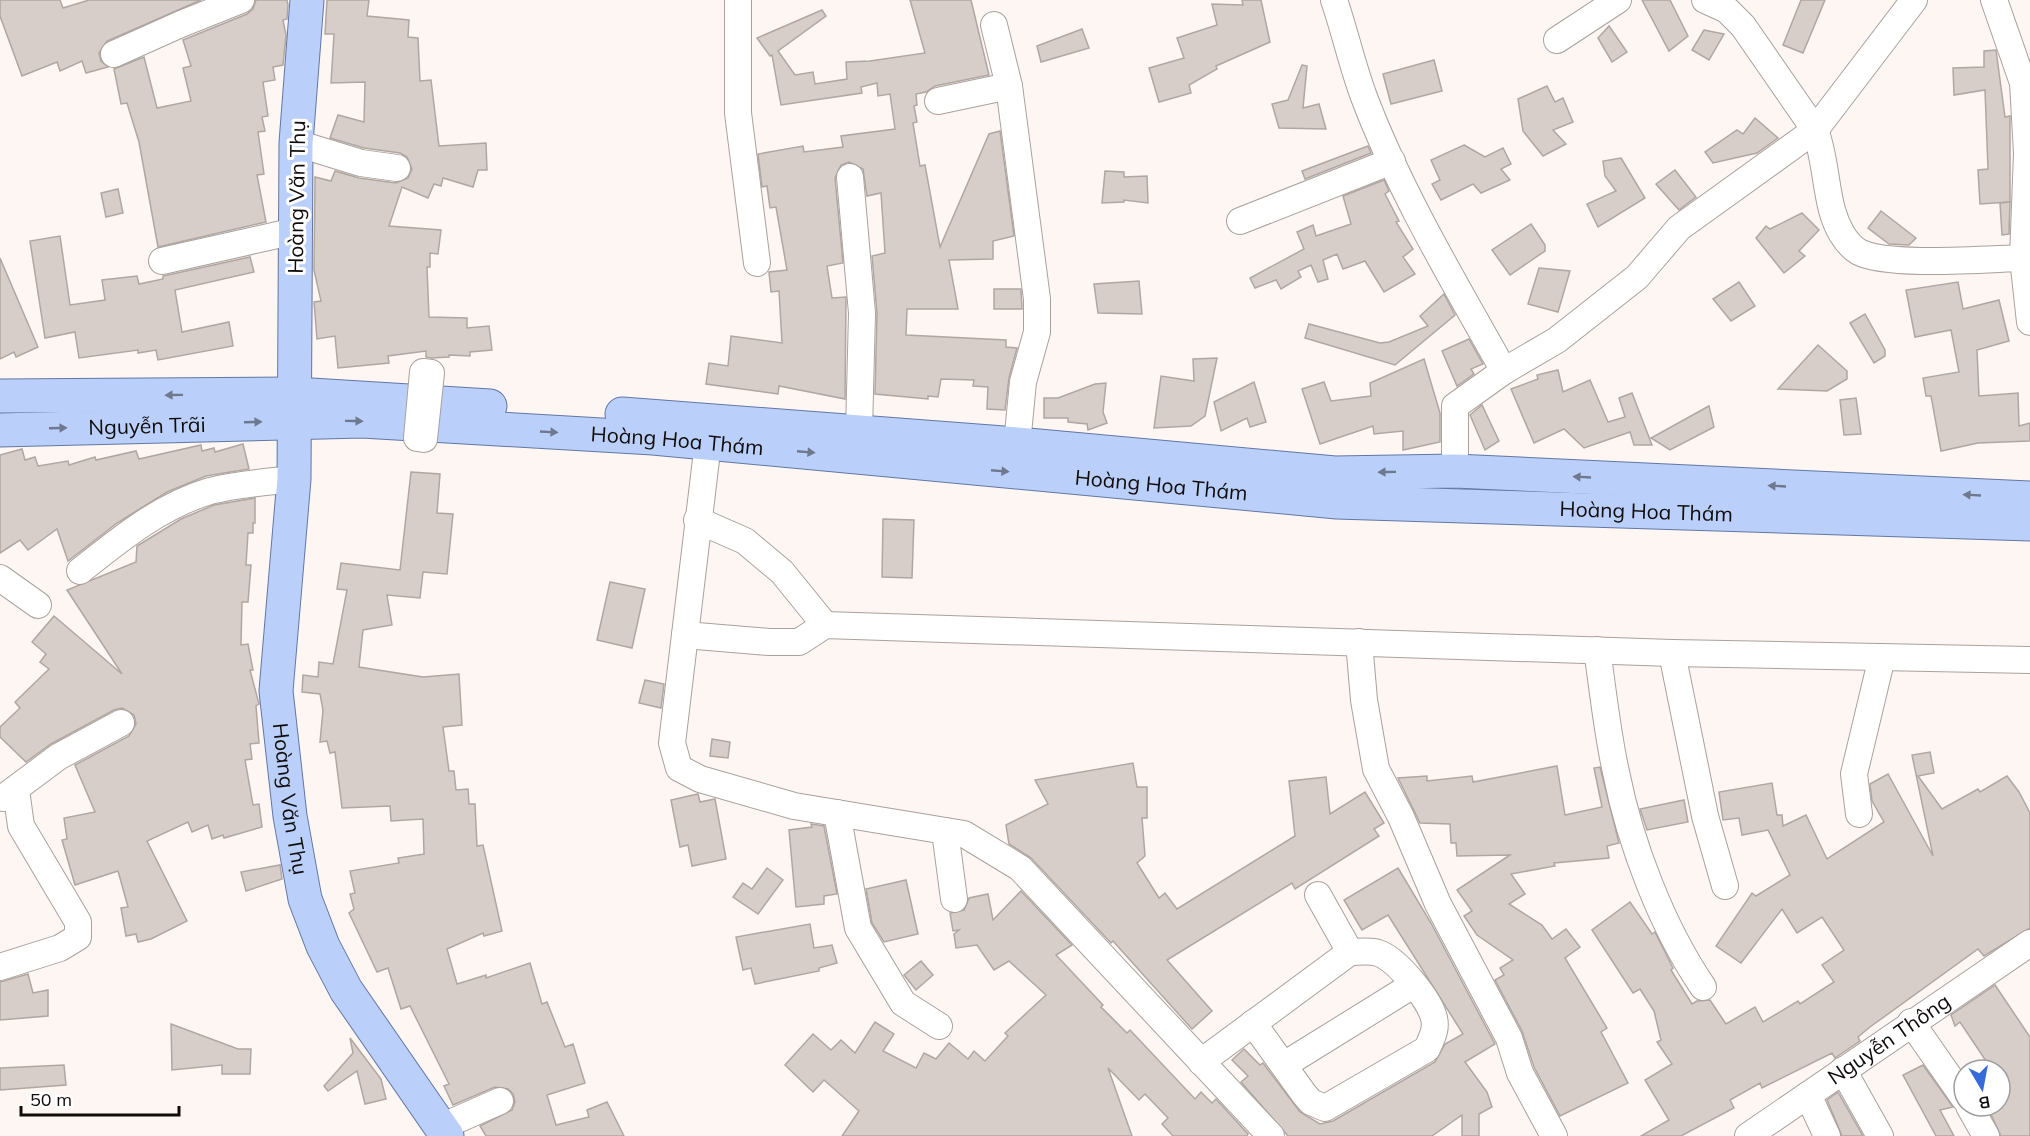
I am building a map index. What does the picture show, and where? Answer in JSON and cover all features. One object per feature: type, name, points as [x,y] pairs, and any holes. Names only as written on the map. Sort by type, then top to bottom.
[{"type":"main road","name":"Hoàng Văn Thụ","points":[[307,0],[296,143],[294,479],[276,691],[290,816],[305,899],[323,946],[346,990],[444,1131]]},
{"type":"main road","name":"Nguyễn Trãi","points":[[0,396],[295,407]]},
{"type":"main road","name":"Hoàng Hoa Thám","points":[[295,407],[710,431],[1337,502],[2030,524]]},
{"type":"main road","name":"Nguyễn Trãi","points":[[0,430],[295,407]]},
{"type":"main road","name":"Hoàng Hoa Thám","points":[[710,431],[859,431],[1335,473],[1455,471],[2030,498]]},
{"type":"street","points":[[114,54],[241,0]]},
{"type":"street","points":[[738,0],[738,113],[757,263]]},
{"type":"street","points":[[1334,0],[1364,96],[1392,161],[1429,236],[1504,371]]},
{"type":"street","points":[[1557,40],[1618,0]]},
{"type":"street","points":[[1705,0],[1727,10],[1743,26],[1815,130],[1821,145],[1832,210],[1843,236],[1858,251],[1888,260],[2023,258]]},
{"type":"street","points":[[1455,471],[1455,406],[1504,371],[1557,340],[1637,277],[1679,228],[1815,130],[1914,0]]},
{"type":"street","points":[[1994,0],[2027,83],[2023,258],[2030,322]]},
{"type":"street","points":[[994,25],[1009,86],[1037,298],[1037,332],[1023,382],[1017,444]]},
{"type":"street","points":[[938,101],[1009,86]]},
{"type":"street","points":[[296,143],[361,163],[397,168]]},
{"type":"street","points":[[1240,221],[1392,161]]},
{"type":"street","points":[[850,177],[862,313],[859,431]]},
{"type":"street","points":[[162,261],[295,231]]},
{"type":"street","points":[[710,431],[697,520],[686,635],[672,743],[679,768],[700,779],[794,806],[964,834],[1020,868],[1270,1136]]},
{"type":"street","points":[[80,571],[130,531],[183,501],[221,489],[294,479]]},
{"type":"street","points":[[697,520],[745,542],[764,556],[782,572],[825,625]]},
{"type":"street","points":[[0,578],[38,605]]},
{"type":"street","points":[[686,635],[769,642],[799,642],[825,625],[1672,653],[2030,660]]},
{"type":"street","points":[[1359,642],[1364,700],[1376,769],[1401,817],[1438,904],[1509,1038],[1520,1073],[1554,1136]]},
{"type":"street","points":[[1597,650],[1615,771],[1632,837],[1683,957],[1703,987]]},
{"type":"street","points":[[1672,653],[1705,816],[1725,886]]},
{"type":"street","points":[[1859,814],[1854,774],[1882,657]]},
{"type":"street","points":[[0,967],[60,948],[78,937],[78,922],[21,826],[8,795],[58,757],[121,723]]},
{"type":"street","points":[[837,813],[858,928],[903,1003],[939,1026]]},
{"type":"street","points":[[945,831],[954,899]]},
{"type":"street","points":[[1318,895],[1350,952]]},
{"type":"street","name":"Nguyễn Thông","points":[[1748,1136],[1911,1022],[2030,943]]},
{"type":"street","points":[[1201,1062],[1253,1023],[1350,952],[1377,952],[1395,963],[1429,1004],[1435,1020],[1434,1034],[1427,1049],[1325,1108],[1311,1102],[1253,1023]]},
{"type":"street","points":[[1284,1065],[1413,985]]},
{"type":"street","points":[[1911,1022],[1952,1081]]},
{"type":"street","points":[[1843,1070],[1880,1136]]},
{"type":"street","points":[[1809,1095],[1827,1136]]},
{"type":"street","points":[[444,1131],[500,1101]]},
{"type":"street","points":[[1976,1118],[1986,1136]]},
{"type":"building","points":[[0,0],[60,0],[63,8],[89,0],[201,0],[107,41],[99,53],[101,61],[108,67],[86,73],[82,61],[60,71],[57,62],[22,76],[0,16]]},
{"type":"building","points":[[256,0],[287,0],[288,5],[287,19],[283,20],[286,35],[283,65],[273,67],[275,80],[263,82],[268,116],[262,117],[265,131],[258,132],[264,174],[257,175],[266,222],[158,247],[139,142],[127,103],[121,104],[114,69],[144,57],[157,108],[191,101],[183,68],[191,66],[183,40],[247,14],[253,9]]},
{"type":"building","points":[[327,0],[369,0],[367,16],[409,20],[408,37],[418,38],[420,81],[431,80],[439,146],[486,143],[487,170],[478,170],[473,187],[443,178],[441,186],[434,184],[428,198],[402,187],[389,226],[441,230],[438,254],[430,253],[430,267],[427,267],[429,317],[467,318],[467,328],[489,326],[492,350],[470,352],[470,356],[449,355],[449,357],[431,358],[426,357],[426,351],[388,356],[389,363],[338,368],[335,336],[317,339],[314,302],[321,301],[314,270],[315,177],[331,181],[335,171],[359,178],[396,183],[408,178],[412,169],[407,157],[400,153],[364,148],[330,138],[338,115],[364,122],[365,82],[331,83],[334,34],[325,34]]},
{"type":"building","points":[[910,0],[971,0],[989,75],[935,86],[926,92],[916,94],[917,105],[914,106],[917,122],[913,123],[920,166],[925,165],[940,247],[989,134],[1000,131],[1014,236],[993,241],[993,259],[949,260],[958,309],[907,309],[906,335],[1006,340],[1006,347],[1017,348],[1009,378],[1005,410],[987,409],[988,387],[973,386],[974,380],[941,379],[938,397],[928,396],[928,399],[875,394],[877,313],[872,256],[885,253],[881,193],[867,196],[863,169],[849,162],[841,165],[835,178],[843,263],[827,266],[832,298],[846,297],[845,399],[779,386],[778,394],[706,384],[709,363],[728,366],[731,336],[782,343],[779,291],[771,292],[769,272],[787,270],[776,207],[770,208],[767,186],[762,187],[758,154],[803,146],[804,152],[843,147],[841,136],[895,129],[890,94],[878,96],[877,83],[861,87],[862,93],[781,105],[772,55],[770,56],[757,38],[822,10],[826,16],[778,51],[795,75],[813,72],[815,84],[847,79],[846,62],[925,53]]},
{"type":"building","points":[[1242,0],[1261,0],[1270,42],[1216,66],[1217,69],[1189,85],[1191,93],[1159,102],[1149,68],[1184,58],[1177,38],[1217,25],[1212,4],[1243,5]]},
{"type":"building","points":[[1642,0],[1670,0],[1688,36],[1669,51]]},
{"type":"building","points":[[1801,0],[1825,0],[1803,53],[1783,45]]},
{"type":"building","points":[[1609,26],[1627,52],[1612,62],[1598,38]]},
{"type":"building","points":[[1082,29],[1089,48],[1041,62],[1037,46]]},
{"type":"building","points":[[1704,30],[1724,34],[1709,60],[1692,50]]},
{"type":"building","points":[[1996,50],[2005,117],[2010,116],[2010,202],[1980,204],[1978,170],[1988,169],[1985,90],[1954,95],[1953,68],[1984,67],[1984,51]]},
{"type":"building","points":[[1434,60],[1442,91],[1391,104],[1383,74]]},
{"type":"building","points":[[1302,65],[1307,66],[1303,108],[1319,104],[1326,129],[1279,128],[1272,104],[1288,100]]},
{"type":"building","points":[[1547,86],[1555,102],[1563,98],[1573,122],[1553,130],[1566,144],[1543,156],[1523,131],[1518,99]]},
{"type":"building","points":[[1755,118],[1778,138],[1757,153],[1713,163],[1705,152],[1737,130],[1743,134]]},
{"type":"building","points":[[1464,145],[1485,157],[1503,148],[1511,164],[1501,169],[1510,180],[1481,193],[1473,184],[1441,200],[1432,184],[1440,180],[1431,160]]},
{"type":"building","points":[[1368,146],[1371,153],[1305,179],[1302,171]]},
{"type":"building","points":[[1621,158],[1645,198],[1598,227],[1587,204],[1616,191],[1605,176],[1603,161]]},
{"type":"building","points":[[1675,170],[1696,197],[1679,210],[1656,184]]},
{"type":"building","points":[[1105,171],[1124,172],[1124,177],[1147,176],[1148,203],[1124,200],[1124,202],[1102,203]]},
{"type":"building","points":[[1384,180],[1389,191],[1385,194],[1399,221],[1396,222],[1413,249],[1403,257],[1415,274],[1384,292],[1365,261],[1343,269],[1337,254],[1323,260],[1328,279],[1318,282],[1311,265],[1298,271],[1301,277],[1281,289],[1276,280],[1255,288],[1250,278],[1304,249],[1297,232],[1313,225],[1316,236],[1351,224],[1343,196]]},
{"type":"building","points":[[118,189],[123,213],[106,217],[101,193]]},
{"type":"building","points":[[2010,202],[2009,234],[2002,235],[2000,203]]},
{"type":"building","points":[[1881,211],[1916,238],[1909,245],[1889,244],[1868,228]]},
{"type":"building","points":[[1802,213],[1819,230],[1799,251],[1805,256],[1784,273],[1756,238],[1766,226],[1770,229]]},
{"type":"building","points":[[1531,224],[1545,245],[1545,251],[1510,275],[1492,250]]},
{"type":"building","points":[[60,236],[70,305],[105,300],[102,280],[137,276],[139,284],[163,279],[163,276],[250,257],[254,272],[175,290],[182,332],[229,322],[233,346],[158,360],[156,350],[138,353],[138,350],[79,358],[75,332],[45,338],[30,241]]},
{"type":"building","points":[[0,258],[38,347],[16,357],[14,352],[0,359]]},
{"type":"building","points":[[1539,268],[1570,271],[1558,312],[1528,304]]},
{"type":"building","points":[[1139,281],[1142,314],[1098,313],[1094,284]]},
{"type":"building","points":[[1739,282],[1755,306],[1731,321],[1713,299]]},
{"type":"building","points":[[1958,282],[1963,309],[1999,300],[2009,341],[1977,350],[1979,396],[2018,393],[2019,426],[2030,423],[2030,441],[1978,443],[1941,451],[1931,396],[1926,396],[1923,378],[1959,372],[1951,330],[1915,337],[1906,290]]},
{"type":"building","points":[[994,289],[1021,289],[1022,309],[994,309]]},
{"type":"building","points":[[1444,294],[1455,315],[1395,365],[1305,338],[1309,324],[1380,343],[1389,342],[1428,326],[1420,316]]},
{"type":"building","points":[[1865,314],[1885,350],[1885,356],[1874,363],[1850,323]]},
{"type":"building","points":[[1469,339],[1483,364],[1471,369],[1474,374],[1457,386],[1442,351]]},
{"type":"building","points":[[1818,345],[1847,371],[1847,379],[1827,391],[1778,389]]},
{"type":"building","points":[[1217,358],[1205,416],[1191,426],[1154,428],[1161,376],[1194,381],[1193,359]]},
{"type":"building","points":[[1424,359],[1440,413],[1440,442],[1403,450],[1403,431],[1374,434],[1373,426],[1320,444],[1302,389],[1324,382],[1331,401],[1371,396],[1370,383]]},
{"type":"building","points":[[1558,370],[1563,392],[1590,380],[1608,422],[1625,417],[1619,398],[1632,393],[1652,445],[1634,445],[1630,432],[1584,448],[1564,429],[1534,443],[1511,389],[1538,379],[1537,375]]},
{"type":"building","points":[[1254,382],[1266,422],[1250,427],[1247,418],[1221,431],[1214,402]]},
{"type":"building","points":[[1106,383],[1103,412],[1107,423],[1088,430],[1087,424],[1068,422],[1068,418],[1044,418],[1044,398],[1058,398],[1095,384]]},
{"type":"building","points":[[1856,398],[1861,434],[1844,435],[1840,400]]},
{"type":"building","points":[[1482,405],[1499,441],[1485,450],[1470,415]]},
{"type":"building","points":[[1709,406],[1714,427],[1670,450],[1651,438]]},
{"type":"building","points":[[243,444],[249,469],[206,476],[167,492],[117,523],[68,561],[57,529],[28,550],[20,540],[0,553],[0,455],[22,449],[25,460],[35,457],[38,466],[68,461],[69,465],[95,457],[96,460],[136,451],[139,459],[201,445],[202,451],[214,448],[215,452]]},
{"type":"building","points":[[411,472],[440,474],[437,513],[453,514],[447,574],[423,572],[420,598],[387,595],[392,625],[363,630],[359,667],[423,677],[459,674],[462,725],[443,727],[449,771],[454,771],[456,790],[468,789],[469,804],[475,804],[477,846],[483,845],[502,931],[484,936],[483,933],[447,949],[457,984],[486,975],[486,978],[530,963],[542,1004],[547,1002],[565,1047],[573,1044],[585,1083],[547,1095],[556,1125],[589,1117],[587,1110],[607,1102],[624,1136],[486,1136],[480,1126],[512,1110],[515,1102],[513,1094],[508,1089],[495,1087],[453,1105],[444,1086],[449,1084],[410,1006],[401,1009],[388,968],[377,972],[349,913],[354,909],[350,894],[355,893],[350,871],[399,863],[398,858],[424,854],[423,819],[391,821],[390,806],[342,808],[335,752],[330,753],[327,741],[320,742],[323,710],[320,694],[302,692],[303,675],[318,677],[319,662],[333,664],[347,590],[337,589],[341,563],[400,570]]},
{"type":"building","points":[[255,498],[253,533],[248,533],[246,565],[251,565],[248,602],[242,602],[241,645],[248,644],[253,670],[250,670],[259,704],[256,706],[259,743],[250,744],[252,759],[245,760],[253,805],[259,804],[262,827],[224,838],[223,835],[212,839],[208,825],[192,832],[188,822],[147,841],[187,921],[151,939],[138,942],[136,934],[126,936],[121,908],[128,907],[118,871],[75,885],[62,840],[67,839],[64,818],[95,812],[75,765],[129,736],[136,724],[134,715],[122,708],[114,710],[51,744],[26,762],[0,737],[0,727],[20,708],[15,702],[49,669],[40,662],[46,654],[32,642],[54,616],[122,674],[67,590],[136,562],[137,546],[181,519],[214,505]]},
{"type":"building","points":[[883,519],[914,520],[912,578],[882,577]]},
{"type":"building","points":[[610,582],[645,589],[632,648],[597,640]]},
{"type":"building","points":[[645,680],[664,684],[661,708],[639,703]]},
{"type":"building","points":[[712,739],[730,742],[728,758],[710,756]]},
{"type":"building","points":[[1930,752],[1934,773],[1918,776],[1942,809],[1978,789],[1980,792],[2007,776],[2019,792],[2030,813],[2030,928],[1984,956],[1978,949],[1870,1027],[1858,1037],[1860,1041],[1835,1058],[1832,1053],[1762,1088],[1760,1083],[1730,1100],[1734,1108],[1681,1136],[1641,1136],[1669,1120],[1645,1080],[1672,1064],[1657,1042],[1661,1040],[1654,1011],[1640,989],[1633,993],[1592,930],[1630,902],[1652,934],[1655,932],[1673,968],[1671,970],[1692,1004],[1697,1001],[1710,1000],[1726,1024],[1755,1007],[1763,1022],[1798,1001],[1800,1004],[1834,982],[1822,965],[1844,950],[1822,917],[1797,933],[1782,909],[1741,963],[1716,946],[1752,893],[1756,896],[1790,875],[1768,830],[1742,835],[1739,818],[1723,820],[1719,792],[1772,783],[1777,815],[1782,815],[1783,826],[1806,815],[1827,859],[1884,822],[1872,801],[1870,784],[1888,774],[1933,856],[1912,755]]},
{"type":"building","points":[[1133,763],[1137,787],[1147,787],[1147,818],[1142,818],[1145,856],[1137,863],[1159,898],[1165,893],[1177,909],[1295,836],[1289,781],[1326,777],[1330,814],[1365,792],[1384,823],[1374,829],[1379,836],[1295,889],[1292,883],[1167,960],[1212,1011],[1192,1029],[1113,941],[1111,943],[1031,858],[1009,844],[1006,825],[1048,804],[1035,780]]},
{"type":"building","points":[[1557,766],[1565,815],[1602,807],[1594,768],[1600,767],[1619,843],[1607,846],[1609,858],[1554,863],[1555,866],[1511,874],[1525,894],[1509,904],[1542,925],[1552,939],[1566,929],[1580,947],[1565,958],[1607,1028],[1601,1032],[1628,1083],[1560,1116],[1534,1067],[1522,1031],[1495,980],[1504,975],[1500,968],[1513,960],[1477,935],[1464,916],[1472,911],[1457,890],[1510,855],[1457,856],[1456,843],[1451,843],[1450,824],[1420,823],[1398,778],[1427,776],[1427,781],[1472,776],[1473,782]]},
{"type":"building","points":[[698,794],[700,802],[715,799],[726,859],[692,866],[688,845],[680,847],[671,800]]},
{"type":"building","points":[[1684,800],[1688,822],[1647,830],[1640,809]]},
{"type":"building","points":[[811,824],[824,826],[837,894],[824,896],[824,904],[796,907],[789,830],[812,827]]},
{"type":"building","points":[[280,865],[282,879],[246,891],[241,872]]},
{"type":"building","points":[[767,868],[783,880],[758,914],[733,897],[743,883],[752,889]]},
{"type":"building","points":[[1398,868],[1431,923],[1495,1044],[1465,1062],[1487,1092],[1492,1107],[1479,1114],[1479,1136],[1462,1136],[1462,1115],[1432,1136],[1288,1136],[1241,1082],[1248,1076],[1232,1060],[1244,1049],[1260,1065],[1263,1063],[1300,1112],[1320,1124],[1333,1121],[1435,1062],[1445,1044],[1463,1034],[1388,915],[1362,930],[1344,900]]},
{"type":"building","points":[[906,880],[918,934],[884,942],[872,923],[866,889]]},
{"type":"building","points":[[1021,891],[1072,945],[1056,955],[1103,1005],[1101,1007],[1127,1033],[1130,1030],[1195,1099],[1201,1092],[1212,1103],[1216,1099],[1248,1134],[1247,1136],[1173,1136],[1162,1124],[1168,1118],[1145,1094],[1139,1100],[1108,1068],[1132,1136],[842,1136],[859,1111],[824,1080],[813,1092],[785,1065],[813,1034],[831,1050],[841,1040],[855,1053],[875,1022],[894,1034],[883,1051],[916,1068],[924,1053],[936,1059],[949,1043],[968,1059],[974,1051],[985,1061],[1008,1036],[1005,1033],[1046,995],[1009,961],[994,970],[977,945],[956,948],[954,934],[959,930],[953,931],[950,913],[964,910],[969,898],[988,894],[993,920]]},
{"type":"building","points":[[810,924],[814,948],[832,945],[837,963],[819,968],[819,971],[755,984],[751,968],[743,970],[736,937]]},
{"type":"building","points":[[921,961],[933,975],[916,990],[904,975]]},
{"type":"building","points":[[28,974],[33,993],[48,990],[48,1016],[0,1020],[0,982]]},
{"type":"building","points":[[1995,985],[2030,1037],[2030,1136],[2001,1136],[1993,1118],[2012,1118],[2012,1058],[1984,1058],[1960,1022],[1955,1026],[1951,1015]]},
{"type":"building","points":[[171,1024],[238,1049],[251,1049],[250,1074],[222,1074],[222,1065],[172,1070]]},
{"type":"building","points":[[350,1038],[381,1079],[386,1099],[365,1104],[357,1071],[328,1091],[324,1086],[353,1053]]},
{"type":"building","points":[[64,1065],[66,1085],[0,1090],[0,1068]]},
{"type":"building","points":[[1923,1065],[1952,1106],[1940,1110],[1954,1136],[1936,1136],[1903,1075]]},
{"type":"building","points":[[1838,1092],[1863,1136],[1842,1136],[1827,1100]]}]
